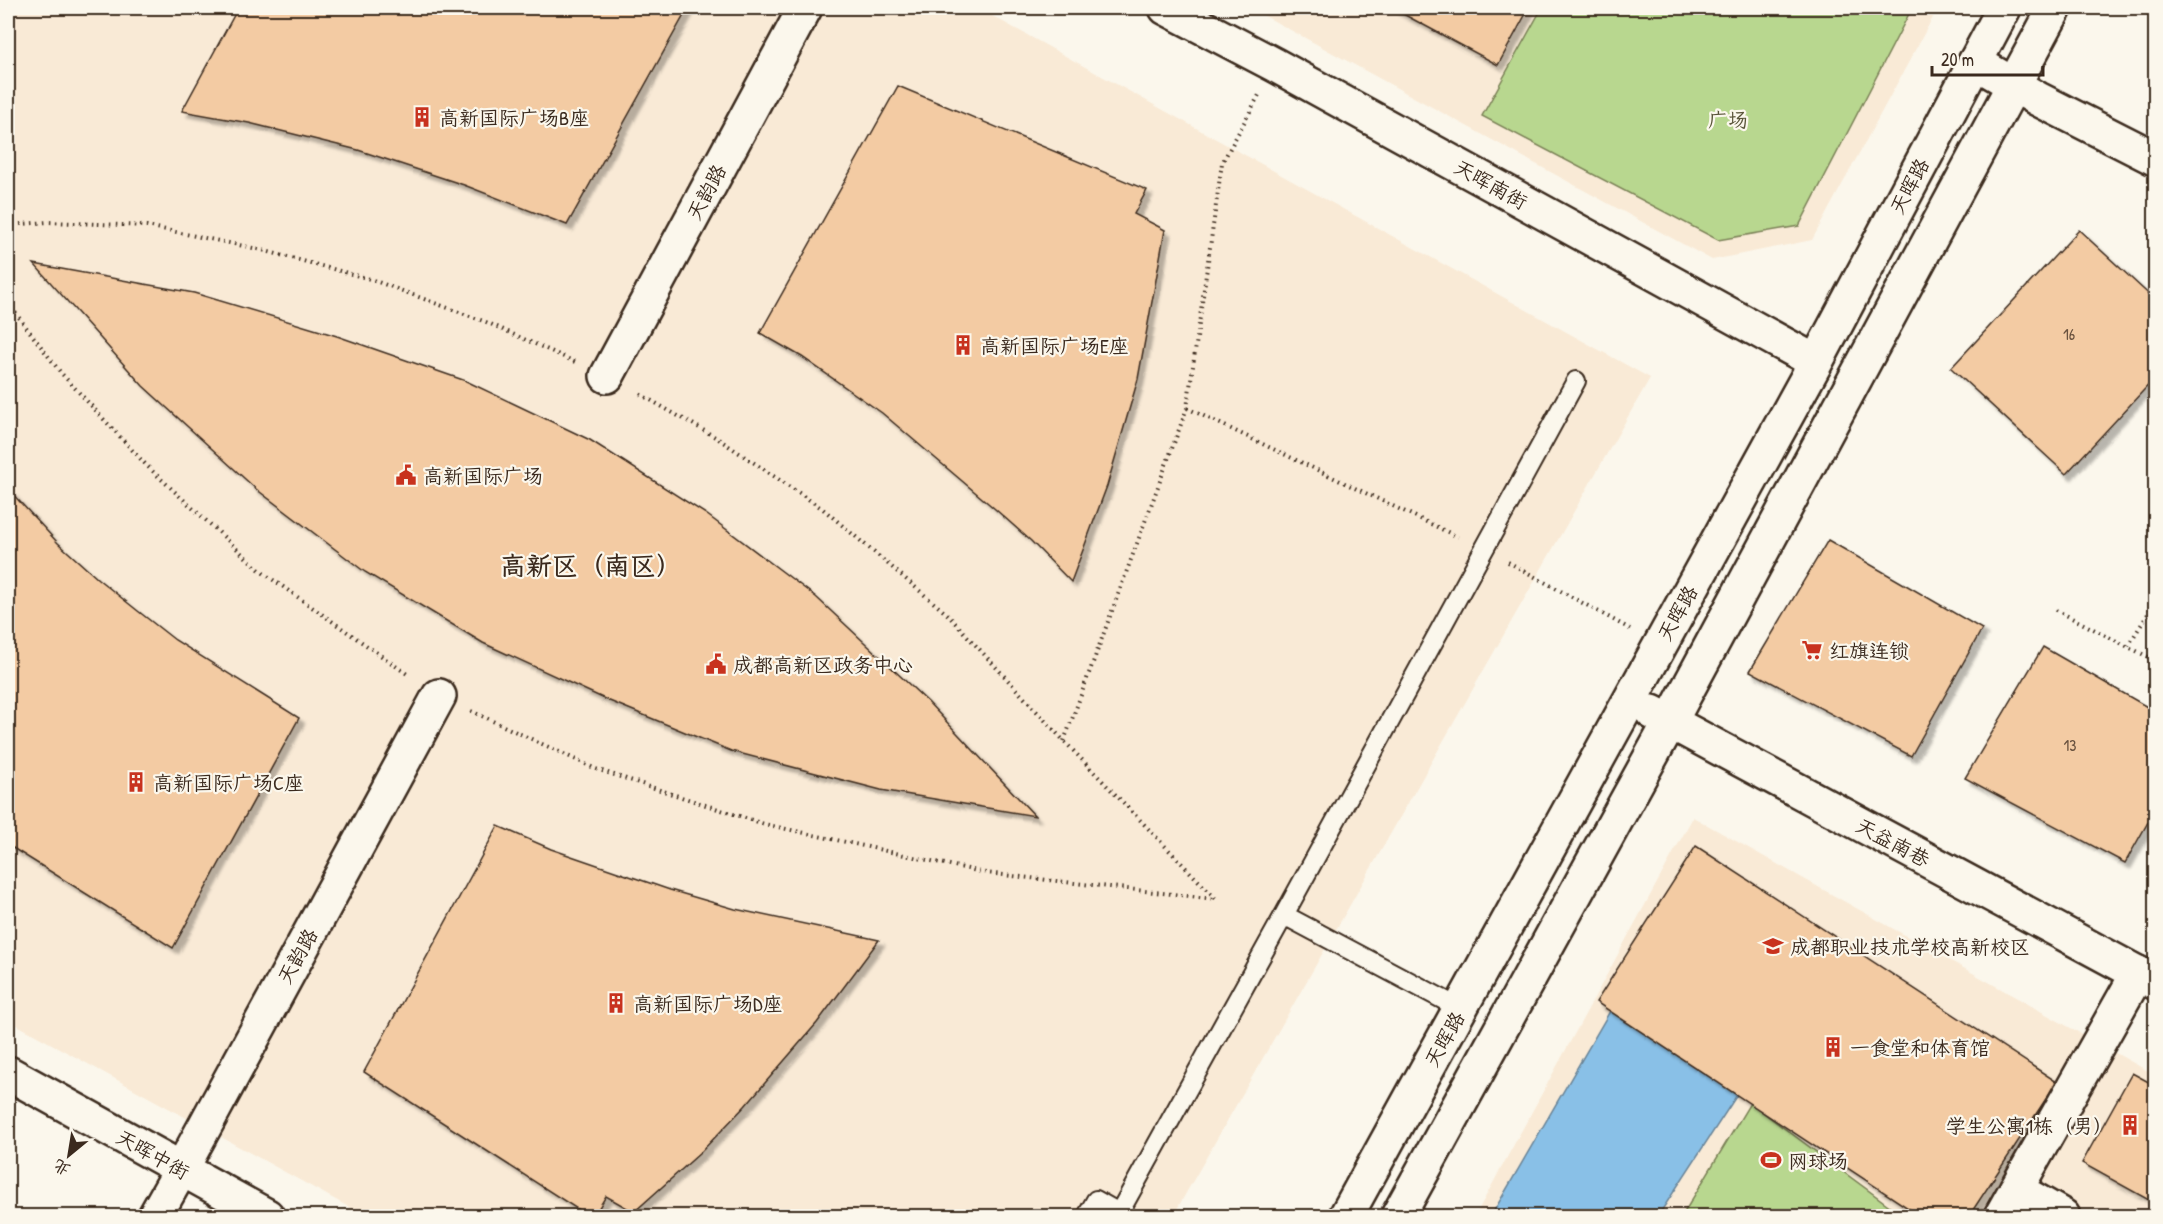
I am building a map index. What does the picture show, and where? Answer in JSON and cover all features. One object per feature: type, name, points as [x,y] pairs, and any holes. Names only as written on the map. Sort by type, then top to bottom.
[{"type":"street","name":"天韵路","points":[[607,376],[804,8]]},
{"type":"street","name":"天晖南街","points":[[1166,8],[1275,65],[1816,362]]},
{"type":"street","name":"天晖路","points":[[1346,1216],[1816,362],[2004,8]]},
{"type":"street","points":[[1398,1216],[1670,722],[2055,8]]},
{"type":"street","points":[[1975,62],[2012,84],[2156,159]]},
{"type":"street","name":"天韵路","points":[[155,1216],[439,696]]},
{"type":"street","name":"天益南巷","points":[[1630,700],[2147,978]]},
{"type":"street","points":[[2063,1216],[2008,1203],[2147,978]]},
{"type":"street","name":"天晖中街","points":[[8,1073],[267,1216]]},
{"type":"lane","points":[[1087,1216],[1096,1200],[1119,1213],[1576,381]]},
{"type":"lane","points":[[1284,915],[1461,1009]]},
{"type":"path","points":[[1064,741],[1187,408],[1222,163],[1275,65]]},
{"type":"path","points":[[8,225],[48,222],[147,226],[258,249],[370,279],[486,322],[607,376],[717,438],[824,509],[947,614],[1064,741],[1216,899],[986,873],[764,824],[596,769],[439,696],[254,565],[147,466],[61,372],[8,303]]},
{"type":"path","points":[[1187,408],[1485,550],[1660,645]]},
{"type":"path","points":[[2128,646],[2156,601]]},
{"type":"path","points":[[2056,609],[2156,661]]},
{"type":"shaded area","points":[[8,8],[978,8],[1650,378],[1173,1216],[365,1216],[8,1020]]},
{"type":"shaded area","name":"广场","points":[[1250,8],[1938,8],[1812,240],[1712,260]]},
{"type":"shaded area","name":"成都职业技术学校高新校区","points":[[1693,817],[2155,1075],[2155,1216],[1475,1216]]},
{"type":"green space","name":"广场","points":[[1542,8],[1912,8],[1799,226],[1718,240],[1482,116]]},
{"type":"green space","name":"网球场","points":[[1750,1103],[1903,1216],[1682,1216]]},
{"type":"water","points":[[1610,1011],[1737,1095],[1658,1216],[1491,1216]]},
{"type":"building","name":"高新国际广场B座","points":[[238,8],[688,8],[567,225],[464,185],[358,150],[249,123],[182,111]]},
{"type":"building","points":[[1392,8],[1529,8],[1498,65]]},
{"type":"building","name":"高新国际广场E座","points":[[898,86],[1147,190],[1134,214],[1165,230],[1138,379],[1107,486],[1071,582],[1031,541],[882,413],[802,357],[760,333]]},
{"type":"building","points":[[2079,230],[2156,301],[2156,377],[2066,474],[1951,368]]},
{"type":"building","points":[[34,264],[194,293],[337,336],[466,381],[590,440],[706,514],[816,597],[928,702],[1035,816],[881,790],[731,751],[607,700],[483,643],[365,572],[256,489],[143,386]]},
{"type":"building","name":"高新国际广场C座","points":[[8,489],[58,543],[138,611],[175,640],[299,718],[173,948],[8,845]]},
{"type":"building","points":[[1828,540],[1982,629],[1911,756],[1750,671]]},
{"type":"building","points":[[2043,647],[2156,712],[2156,808],[2125,863],[1965,778]]},
{"type":"building","name":"高新国际广场D座","points":[[498,826],[551,849],[670,890],[735,909],[879,940],[817,1023],[745,1106],[700,1153],[634,1212],[606,1196],[594,1216],[588,1216],[364,1072]]},
{"type":"building","name":"一食堂和体育馆","points":[[1696,846],[2057,1082],[1969,1216],[1920,1216],[1596,1002]]},
{"type":"building","name":"学生公寓1栋（男）","points":[[2132,1073],[2156,1086],[2156,1204],[2082,1163]]},
{"type":"place","name":"高新国际广场B座","points":[[422,117]]},
{"type":"place","name":"高新国际广场E座","points":[[963,345]]},
{"type":"place","name":"高新国际广场","points":[[406,475]]},
{"type":"place","name":"红旗连锁","points":[[1812,650]]},
{"type":"place","name":"成都高新区政务中心","points":[[716,664]]},
{"type":"place","name":"高新国际广场C座","points":[[136,782]]},
{"type":"place","name":"成都职业技术学校高新校区","points":[[1773,946]]},
{"type":"place","name":"高新国际广场D座","points":[[616,1003]]},
{"type":"place","name":"一食堂和体育馆","points":[[1833,1047]]},
{"type":"place","name":"学生公寓1栋（男）","points":[[2130,1125]]},
{"type":"place","name":"网球场","points":[[1771,1160]]},
{"type":"district","name":"高新区（南区）","points":[[591,565]]}]
